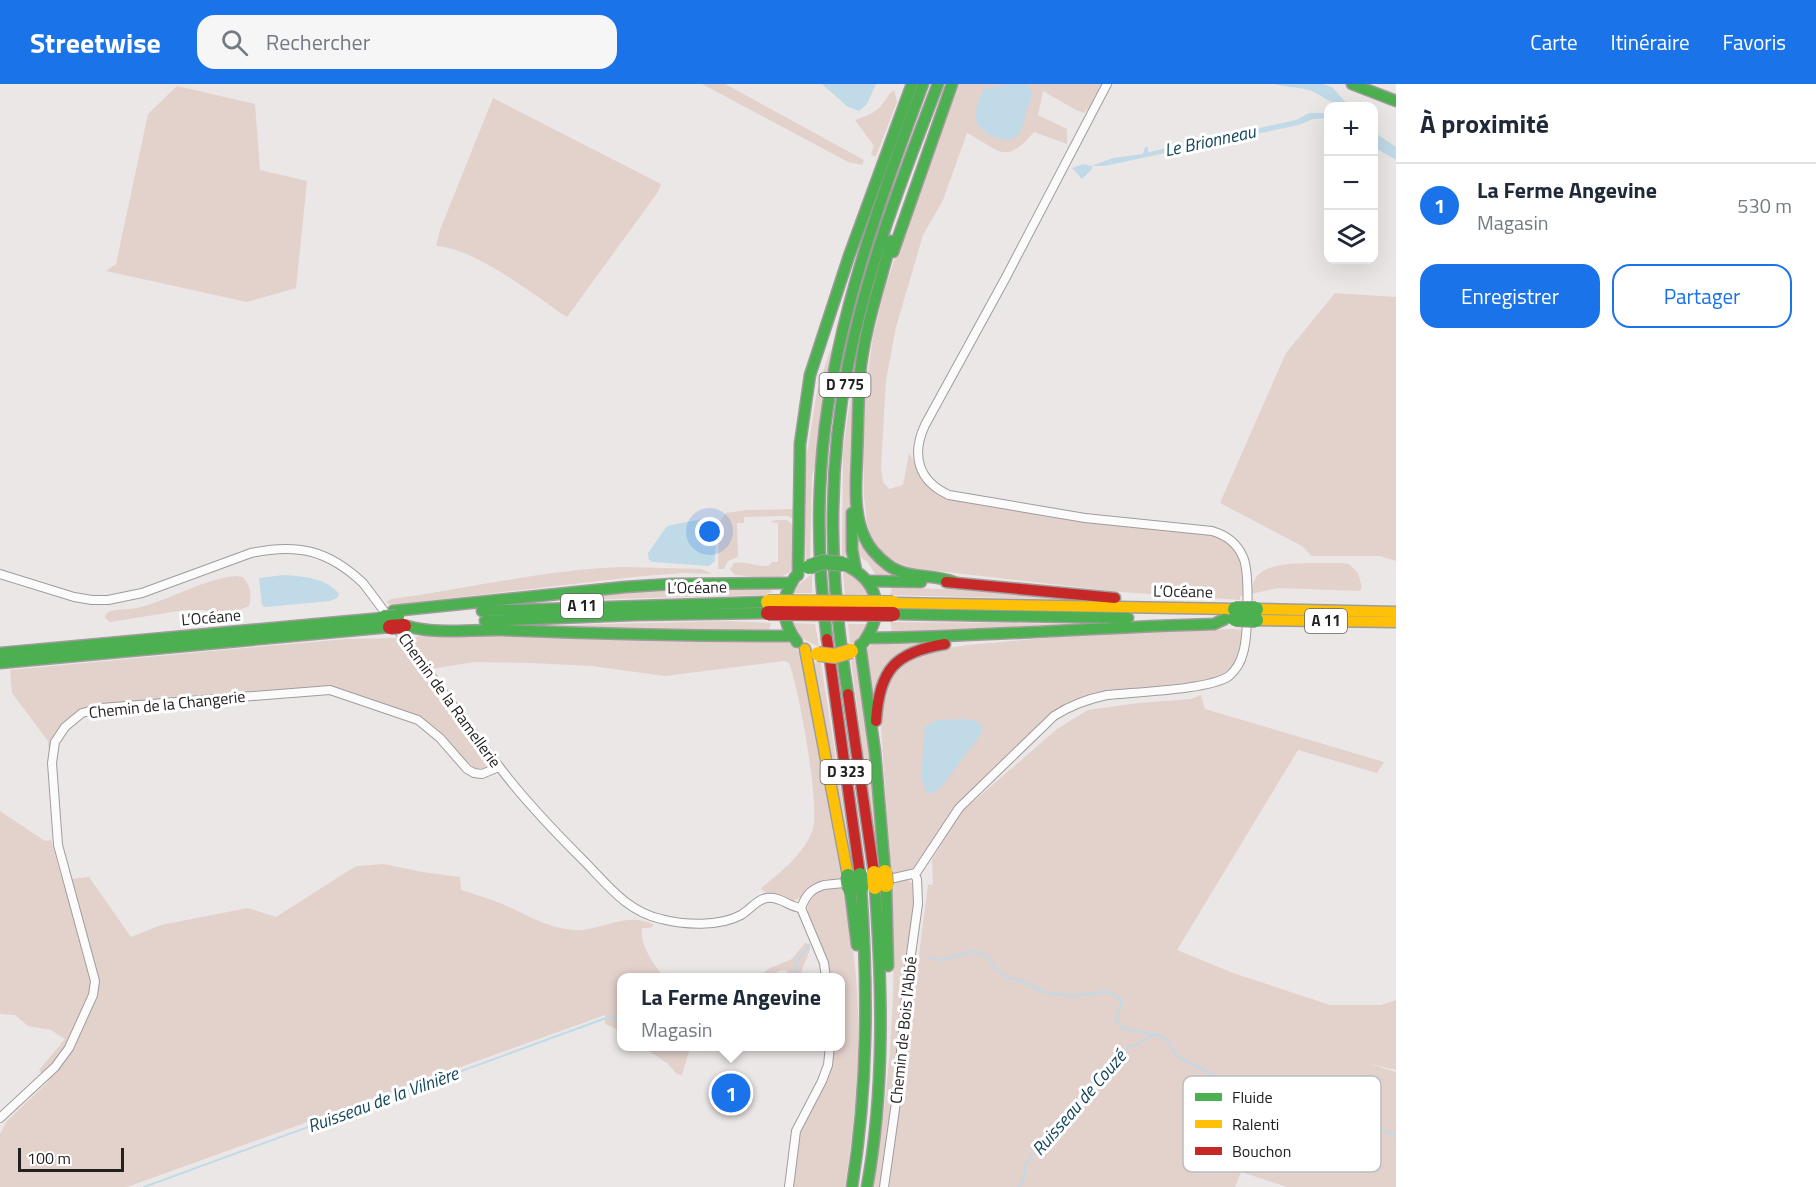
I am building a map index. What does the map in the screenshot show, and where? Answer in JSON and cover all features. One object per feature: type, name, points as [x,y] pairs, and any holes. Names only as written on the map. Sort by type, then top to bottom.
[{"type":"main road","points":[[912,84],[816,354],[805,402],[800,444],[799,575],[785,598],[783,610],[785,622],[792,636],[811,651],[835,656],[860,645],[1105,627],[1214,624],[1232,616]]},
{"type":"main road","name":"D 775","points":[[832,628],[819,528],[819,496],[824,431],[835,361],[858,268],[923,84]]},
{"type":"main road","name":"D 775","points":[[832,628],[834,588],[832,529],[835,466],[843,398],[854,340],[871,272],[938,84]]},
{"type":"main road","points":[[885,270],[891,259],[952,84]]},
{"type":"main road","points":[[1352,84],[1396,101]]},
{"type":"main road","points":[[913,152],[913,168],[886,257],[885,270],[867,336],[860,373],[856,480],[862,531],[875,555],[902,572],[944,578],[954,582]]},
{"type":"main road","points":[[801,464],[818,376],[844,292],[858,268]]},
{"type":"main road","points":[[850,567],[853,495],[856,480]]},
{"type":"main road","points":[[395,621],[625,587],[799,575],[823,562],[850,567],[868,581],[876,596],[878,612],[875,624],[860,645],[875,752],[867,881]]},
{"type":"main road","points":[[868,581],[954,582],[1098,597],[1190,602],[1203,608]]},
{"type":"main road","name":"L’Océane","points":[[0,653],[573,607],[768,607],[1232,616],[1396,612]]},
{"type":"main road","name":"L’Océane","points":[[893,609],[1203,608],[1232,616]]},
{"type":"main road","name":"L’Océane","points":[[1256,614],[1396,622]]},
{"type":"main road","points":[[395,621],[423,631],[491,630],[641,636],[792,636]]},
{"type":"main road","name":"L’Océane","points":[[0,663],[395,621]]},
{"type":"main road","name":"D 323","points":[[832,628],[867,881],[878,1099],[867,1187]]},
{"type":"main road","points":[[875,752],[878,748],[877,694],[885,675],[897,659],[915,649],[980,640],[991,635]]},
{"type":"main road","points":[[811,651],[867,881],[889,942],[888,1003],[875,1025]]},
{"type":"main road","name":"D 323","points":[[852,1187],[875,1025]]},
{"type":"street","points":[[825,973],[824,963],[801,908],[808,893],[824,885],[914,874],[920,869],[959,808],[1054,716],[1078,703],[1107,694],[1209,685],[1228,676],[1236,669],[1243,654],[1246,636],[1246,564],[1234,543],[1221,534],[1212,531],[1085,518],[949,495],[932,485],[920,463],[918,444],[925,425],[1012,266],[1107,84]]},
{"type":"street","name":"Chemin de la Ramellerie","points":[[0,574],[74,597],[108,600],[142,593],[251,553],[283,548],[315,552],[341,564],[363,583],[499,767],[556,832],[632,909],[661,919],[700,923],[729,920],[742,915],[762,899],[769,897],[781,899],[795,908],[801,908]]},
{"type":"street","name":"Chemin de la Changerie","points":[[0,1118],[55,1066],[69,1048],[87,1010],[95,981],[57,845],[54,813],[52,752],[59,734],[74,718],[89,710],[101,708],[330,690],[418,720],[440,738],[467,769],[474,773],[482,774],[499,767]]},
{"type":"street","name":"Chemin de Bois l'Abbé","points":[[884,1187],[901,1066],[908,976],[918,904],[917,879],[914,874]]},
{"type":"street","points":[[789,1187],[796,1131],[822,1081],[828,1065],[830,1051]]},
{"type":"shaded area","points":[[702,84],[725,84],[864,160],[862,165],[848,162]]},
{"type":"shaded area","points":[[956,84],[1103,84],[1092,105],[1084,113],[1043,91],[1038,115],[1067,129],[1067,144],[1034,132],[1016,149],[1001,152],[967,133],[943,200],[923,235],[896,327],[886,380],[881,468],[883,482],[889,489],[903,485],[909,453],[926,482],[937,492],[954,500],[1106,524],[1205,533],[1226,542],[1237,555],[1243,583],[1243,595],[1240,596],[1240,600],[1121,592],[911,568],[887,558],[876,548],[867,524],[864,496],[863,410],[873,336],[886,284]]},
{"type":"shaded area","points":[[177,86],[255,104],[260,170],[307,181],[296,288],[247,302],[106,271],[116,264],[148,114]]},
{"type":"shaded area","points":[[894,90],[897,102],[876,156],[873,156],[871,154],[874,146],[855,120],[875,111]]},
{"type":"shaded area","points":[[493,98],[661,184],[658,192],[567,317],[486,264],[468,255],[436,246],[440,230]]},
{"type":"shaded area","points":[[1335,293],[1396,297],[1396,561],[1380,556],[1312,556],[1302,546],[1220,503],[1286,353]]},
{"type":"shaded area","points":[[831,347],[812,475],[810,558],[806,562],[804,490],[807,454],[817,391]]},
{"type":"shaded area","points":[[855,364],[848,558],[842,555],[843,452]]},
{"type":"shaded area","points":[[793,509],[793,519],[788,516],[744,517],[744,523],[737,523],[738,557],[728,561],[724,569],[718,569],[719,523],[726,513]]},
{"type":"shaded area","points":[[787,520],[793,525],[792,568],[788,573],[775,578],[735,575],[730,569],[734,563],[769,566],[772,562],[778,562],[778,523],[770,522]]},
{"type":"shaded area","points":[[859,532],[902,575],[876,575],[867,561],[858,553]]},
{"type":"shaded area","points":[[1349,564],[1358,573],[1362,587],[1360,591],[1278,588],[1251,594],[1257,576],[1273,567]]},
{"type":"shaded area","points":[[625,567],[701,569],[711,574],[643,576],[390,605],[386,602],[391,599],[537,575]]},
{"type":"shaded area","points":[[843,571],[860,581],[869,594],[845,594]]},
{"type":"shaded area","points":[[812,574],[812,593],[794,593],[797,586]]},
{"type":"shaded area","points":[[236,576],[243,577],[251,594],[249,606],[237,611],[216,614],[204,610],[185,610],[110,622],[105,618],[106,614],[113,611],[137,608],[211,581]]},
{"type":"shaded area","points":[[770,587],[772,593],[768,595],[530,601],[598,592]]},
{"type":"shaded area","points":[[892,588],[993,590],[1080,600],[890,595]]},
{"type":"shaded area","points":[[727,621],[771,623],[769,631],[528,626]]},
{"type":"shaded area","points":[[890,622],[1079,624],[1016,630],[892,631]]},
{"type":"shaded area","points":[[792,623],[815,624],[819,647],[802,638]]},
{"type":"shaded area","points":[[848,624],[869,624],[857,641],[850,644]]},
{"type":"shaded area","points":[[1242,630],[1240,653],[1227,670],[1213,680],[1094,693],[1068,703],[1049,715],[959,802],[918,864],[904,874],[891,876],[881,700],[896,667],[910,657],[933,650],[968,645],[1113,632]]},
{"type":"shaded area","points":[[481,634],[785,640],[799,652],[842,881],[824,879],[809,887],[800,898],[792,901],[766,893],[761,888],[798,854],[813,829],[814,797],[811,773],[798,696],[789,663],[784,661],[665,676],[592,666],[532,663],[475,662],[430,669],[408,637]]},
{"type":"shaded area","points":[[347,639],[401,639],[487,757],[490,762],[488,768],[475,768],[435,727],[417,715],[332,688],[99,706],[77,713],[48,748],[48,741],[12,693],[10,670]]},
{"type":"shaded area","points":[[875,642],[916,645],[874,695],[866,650]]},
{"type":"shaded area","points":[[855,658],[868,726],[879,873],[851,660]]},
{"type":"shaded area","points":[[814,662],[821,663],[854,875]]},
{"type":"shaded area","points":[[1201,695],[1205,709],[1384,762],[1377,773],[1298,750],[1177,950],[1233,973],[1330,1005],[1381,1005],[1396,1000],[1396,1070],[1367,1063],[1396,1072],[1396,1187],[1287,1187],[1241,1172],[1235,1187],[889,1187],[928,885],[933,884],[932,860],[959,814],[1057,729],[1088,710],[1191,699]]},
{"type":"shaded area","points":[[0,811],[45,841],[51,840],[62,880],[89,877],[131,937],[161,925],[248,908],[276,917],[356,866],[384,864],[460,877],[461,890],[563,929],[583,930],[624,921],[644,921],[654,925],[650,928],[642,928],[643,941],[661,973],[617,973],[617,1029],[605,1024],[605,1015],[127,1187],[0,1187],[0,1134],[7,1121],[49,1081],[39,1070],[65,1039],[51,1030],[28,1026],[15,1015],[0,1014]]},
{"type":"shaded area","points":[[908,880],[914,885],[916,899],[900,1044],[882,1187],[873,1187],[890,1052],[893,957],[892,881]]},
{"type":"shaded area","points":[[843,888],[845,890],[855,966],[858,1057],[851,1144],[845,1187],[792,1187],[799,1133],[832,1065],[833,1051],[845,1051],[845,973],[829,973],[810,920],[808,907],[811,897],[823,891]]},
{"type":"shaded area","points":[[805,943],[810,944],[802,973],[788,973],[786,970],[763,973],[770,968],[792,959]]},
{"type":"shaded area","points":[[649,1051],[689,1051],[682,1075],[677,1074],[667,1063]]},
{"type":"water","points":[[822,84],[876,84],[867,104],[859,111],[848,107]]},
{"type":"water","points":[[1009,84],[1024,84],[1029,87],[1031,98],[1018,135],[1007,140],[994,137],[982,130],[976,120],[976,112],[984,89]]},
{"type":"water","points":[[1275,84],[1323,84],[1332,87],[1345,102],[1332,102],[1301,88]]},
{"type":"water","name":"Le Brionneau","points":[[1309,113],[1324,113],[1324,118],[1313,119],[1299,125],[1104,166],[1092,166],[1092,169],[1082,179],[1072,168],[1083,164],[1091,166],[1113,158],[1143,154],[1145,147],[1148,147],[1148,152],[1150,152],[1199,140],[1202,137],[1206,139],[1219,137],[1296,120]]},
{"type":"water","points":[[1378,135],[1396,147],[1396,160],[1378,149]]},
{"type":"water","points":[[707,518],[714,521],[716,525],[715,561],[709,566],[649,560],[648,553],[667,526]]},
{"type":"water","points":[[284,575],[321,581],[339,594],[337,598],[330,601],[265,607],[262,605],[259,578]]},
{"type":"water","points":[[939,720],[976,721],[981,725],[981,734],[942,786],[935,792],[927,793],[921,777],[925,726]]},
{"type":"waterway","name":"Ruisseau de la Vilnière","points":[[795,973],[796,961],[809,947]]},
{"type":"waterway","name":"Ruisseau de la Vilnière","points":[[928,958],[941,960],[974,951],[988,957],[997,970],[1008,978],[1022,981],[1043,992],[1072,996],[1111,993],[1120,999],[1121,1005],[1116,1019],[1122,1028],[1161,1036],[1166,1039],[1177,1056],[1215,1076]]},
{"type":"waterway","name":"Ruisseau de la Vilnière","points":[[144,1187],[609,1017],[617,1019]]},
{"type":"waterway","name":"Ruisseau de Couzé","points":[[1019,1187],[1029,1159],[1044,1145],[1054,1125],[1077,1110],[1087,1089],[1099,1077],[1103,1069],[1129,1046],[1136,1045],[1154,1035]]},
{"type":"waterway","name":"Ruisseau de la Vilnière","points":[[1381,1130],[1396,1136]]},
{"type":"traffic: fast","points":[[798,575],[800,444],[810,375],[849,256],[912,84]]},
{"type":"traffic: fast","points":[[827,639],[821,576],[819,513],[826,420],[834,371],[858,274],[923,84]]},
{"type":"traffic: fast","points":[[848,694],[837,611],[833,530],[836,448],[841,407],[848,365],[865,293],[899,188],[938,84]]},
{"type":"traffic: fast","points":[[893,252],[952,84]]},
{"type":"traffic: fast","points":[[1352,84],[1396,101]]},
{"type":"traffic: fast","points":[[891,241],[869,324],[860,374],[856,487],[859,519],[869,545],[888,565],[903,572],[954,582]]},
{"type":"traffic: fast","points":[[852,513],[852,550],[856,570]]},
{"type":"traffic: fast","points":[[809,567],[823,562],[843,564]]},
{"type":"traffic: fast","points":[[843,564],[865,579],[875,598],[875,619],[863,643]]},
{"type":"traffic: fast","points":[[795,577],[787,593],[784,610],[788,626],[797,642]]},
{"type":"traffic: fast","points":[[868,581],[921,582]]},
{"type":"traffic: fast","points":[[393,611],[625,587],[672,584],[791,583]]},
{"type":"traffic: fast","points":[[482,611],[768,602]]},
{"type":"traffic: fast","points":[[1235,609],[1256,609]]},
{"type":"traffic: fast","points":[[485,621],[768,613]]},
{"type":"traffic: fast","points":[[893,614],[1128,618]]},
{"type":"traffic: fast","points":[[383,618],[397,617]]},
{"type":"traffic: fast","points":[[0,653],[383,618]]},
{"type":"traffic: fast","points":[[867,638],[1214,624],[1225,619]]},
{"type":"traffic: fast","points":[[1235,619],[1256,620]]},
{"type":"traffic: fast","points":[[407,626],[442,631],[503,630],[792,636]]},
{"type":"traffic: fast","points":[[0,663],[390,627]]},
{"type":"traffic: fast","points":[[860,645],[875,752],[885,872]]},
{"type":"traffic: fast","points":[[860,875],[861,888]]},
{"type":"traffic: fast","points":[[848,876],[850,889]]},
{"type":"traffic: fast","points":[[886,885],[888,966]]},
{"type":"traffic: fast","points":[[867,1187],[877,1113],[879,1075],[880,1000],[875,887]]},
{"type":"traffic: fast","points":[[852,1187],[864,1075],[865,963],[861,888]]},
{"type":"traffic: fast","points":[[850,889],[857,945]]},
{"type":"traffic: slow","points":[[768,602],[893,603]]},
{"type":"traffic: slow","points":[[893,603],[1235,609]]},
{"type":"traffic: slow","points":[[1256,609],[1396,612]]},
{"type":"traffic: slow","points":[[1256,620],[1396,622]]},
{"type":"traffic: slow","points":[[805,649],[848,876]]},
{"type":"traffic: slow","points":[[818,654],[835,656],[851,651]]},
{"type":"traffic: slow","points":[[885,872],[886,885]]},
{"type":"traffic: slow","points":[[874,873],[875,887]]},
{"type":"traffic: jam","points":[[946,582],[1115,598]]},
{"type":"traffic: jam","points":[[768,613],[893,614]]},
{"type":"traffic: jam","points":[[390,627],[404,626]]},
{"type":"traffic: jam","points":[[827,639],[860,875]]},
{"type":"traffic: jam","points":[[876,721],[881,689],[893,666],[914,652],[945,644]]},
{"type":"traffic: jam","points":[[848,694],[874,873]]},
{"type":"place","name":"La Ferme Angevine","points":[[731,1093]]}]
